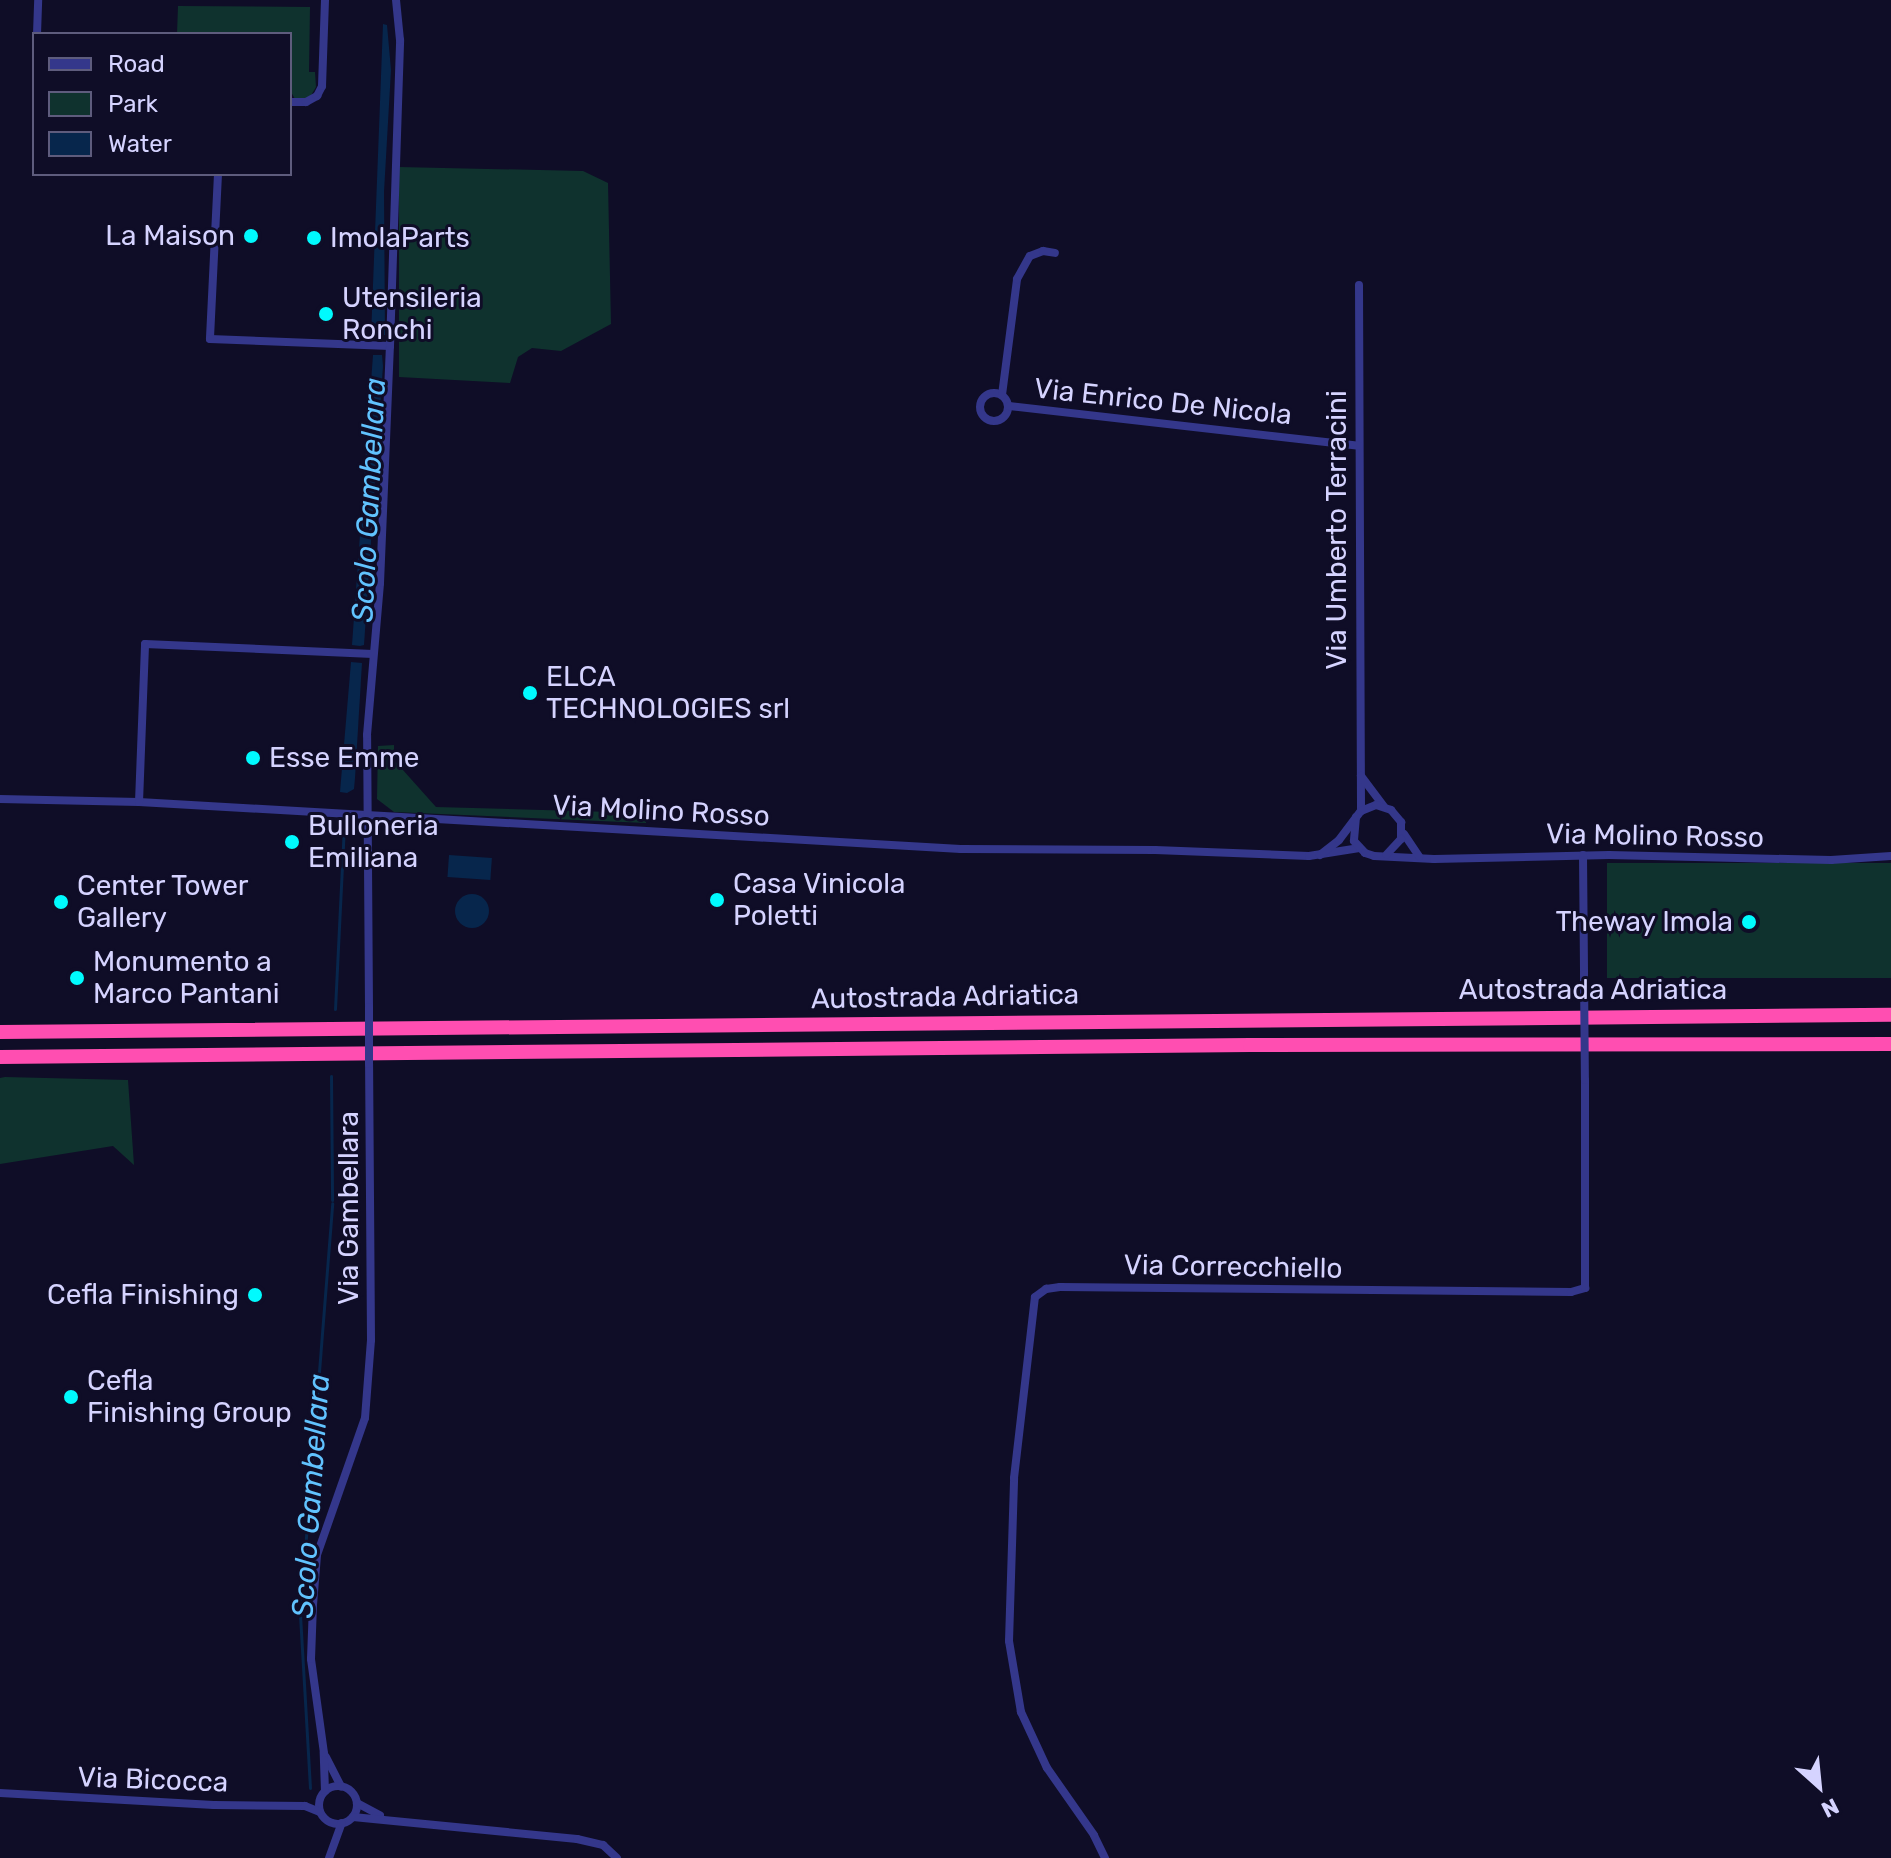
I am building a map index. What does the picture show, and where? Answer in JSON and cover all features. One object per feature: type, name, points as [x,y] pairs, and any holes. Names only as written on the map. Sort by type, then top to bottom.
[{"type":"highway","name":"Autostrada Adriatica","points":[[0,1032],[1891,1015]]},
{"type":"highway","name":"Autostrada Adriatica","points":[[0,1057],[1250,1045],[1891,1044]]},
{"type":"street","points":[[37,32],[38,0]]},
{"type":"street","points":[[292,102],[306,102],[317,96],[322,86],[325,0]]},
{"type":"street","name":"Via Gambellara","points":[[322,1795],[324,1753],[311,1659],[317,1555],[365,1418],[371,1340],[366,817],[390,346],[400,40],[396,0]]},
{"type":"street","points":[[218,176],[210,339],[390,346]]},
{"type":"street","name":"Via Enrico De Nicola","points":[[1009,406],[1002,395],[1017,279],[1030,256],[1043,251],[1055,253]]},
{"type":"street","name":"Via Umberto Terracini","points":[[1358,814],[1361,776],[1359,285]]},
{"type":"street","name":"Via Enrico De Nicola","points":[[1002,395],[986,396],[980,407],[983,415],[990,420],[999,420],[1006,415],[1009,406]]},
{"type":"street","name":"Via Enrico De Nicola","points":[[1009,406],[1359,446]]},
{"type":"street","points":[[139,802],[145,644],[373,654]]},
{"type":"street","points":[[1361,776],[1384,806],[1397,815],[1419,856]]},
{"type":"street","name":"Via Molino Rosso","points":[[0,799],[139,802],[961,849],[1320,855],[1359,848]]},
{"type":"street","points":[[1320,855],[1339,840],[1358,814],[1384,806]]},
{"type":"street","points":[[1358,814],[1352,833],[1365,853],[1382,855],[1397,847],[1403,831]]},
{"type":"street","name":"Via Molino Rosso","points":[[1382,855],[1434,859],[1583,855],[1831,860],[1891,856]]},
{"type":"street","name":"Via Correcchiello","points":[[1105,1858],[1047,1768],[1021,1712],[1009,1641],[1014,1478],[1035,1297],[1046,1289],[1060,1287],[1571,1292],[1585,1288],[1583,855]]},
{"type":"street","name":"Via Gambellara","points":[[324,1753],[341,1786]]},
{"type":"street","points":[[331,1847],[329,1822],[320,1812],[322,1795],[341,1786],[352,1792],[357,1803],[384,1818]]},
{"type":"street","name":"Via Bicocca","points":[[0,1793],[184,1804],[305,1806],[320,1812]]},
{"type":"street","name":"Via Bicocca","points":[[305,1806],[322,1795]]},
{"type":"street","points":[[353,1817],[357,1803]]},
{"type":"street","points":[[329,1822],[342,1823],[353,1817],[384,1818],[577,1839],[603,1845],[617,1858]]},
{"type":"street","points":[[329,1858],[342,1823]]},
{"type":"green space","points":[[178,6],[310,7],[309,72],[315,72],[316,87],[310,97],[296,101],[292,94],[292,32],[177,32]]},
{"type":"green space","points":[[399,167],[583,171],[608,183],[611,324],[561,351],[532,348],[518,357],[510,383],[399,377]]},
{"type":"green space","points":[[394,745],[394,760],[436,807],[646,813],[646,823],[394,812],[377,799],[378,746]]},
{"type":"green space","name":"Theway Imola","points":[[1607,863],[1891,863],[1891,978],[1607,978]]},
{"type":"green space","points":[[0,1078],[128,1080],[134,1165],[113,1146],[0,1164]]},
{"type":"water","points":[[383,24],[387,25],[391,70],[384,192],[385,335],[371,337]]},
{"type":"water","points":[[373,355],[382,355],[383,366],[364,645],[360,646],[352,645]]},
{"type":"water","points":[[351,662],[362,663],[354,789],[347,793],[340,792]]},
{"type":"water","points":[[449,855],[492,858],[490,880],[447,877]]},
{"type":"water","points":[[472,894],[484,899],[489,911],[484,923],[472,928],[460,923],[455,911],[460,899]]},
{"type":"waterway","name":"Scolo Gambellara","points":[[335,1009],[344,826]]},
{"type":"waterway","name":"Scolo Gambellara","points":[[331,1076],[332,1200]]},
{"type":"waterway","name":"Scolo Gambellara","points":[[310,1788],[300,1613],[332,1203]]},
{"type":"place","name":"La Maison","points":[[251,236]]},
{"type":"place","name":"ImolaParts","points":[[314,238]]},
{"type":"place","name":"Utensileria Ronchi","points":[[326,314]]},
{"type":"place","name":"ELCA TECHNOLOGIES srl","points":[[530,693]]},
{"type":"place","name":"Esse Emme","points":[[253,758]]},
{"type":"place","name":"Bulloneria Emiliana","points":[[292,842]]},
{"type":"place","name":"Casa Vinicola Poletti","points":[[717,900]]},
{"type":"place","name":"Center Tower Gallery","points":[[61,902]]},
{"type":"place","name":"Theway Imola","points":[[1749,922]]},
{"type":"place","name":"Monumento a Marco Pantani","points":[[77,978]]},
{"type":"place","name":"Cefla Finishing","points":[[255,1295]]},
{"type":"place","name":"Cefla Finishing Group","points":[[71,1397]]}]
